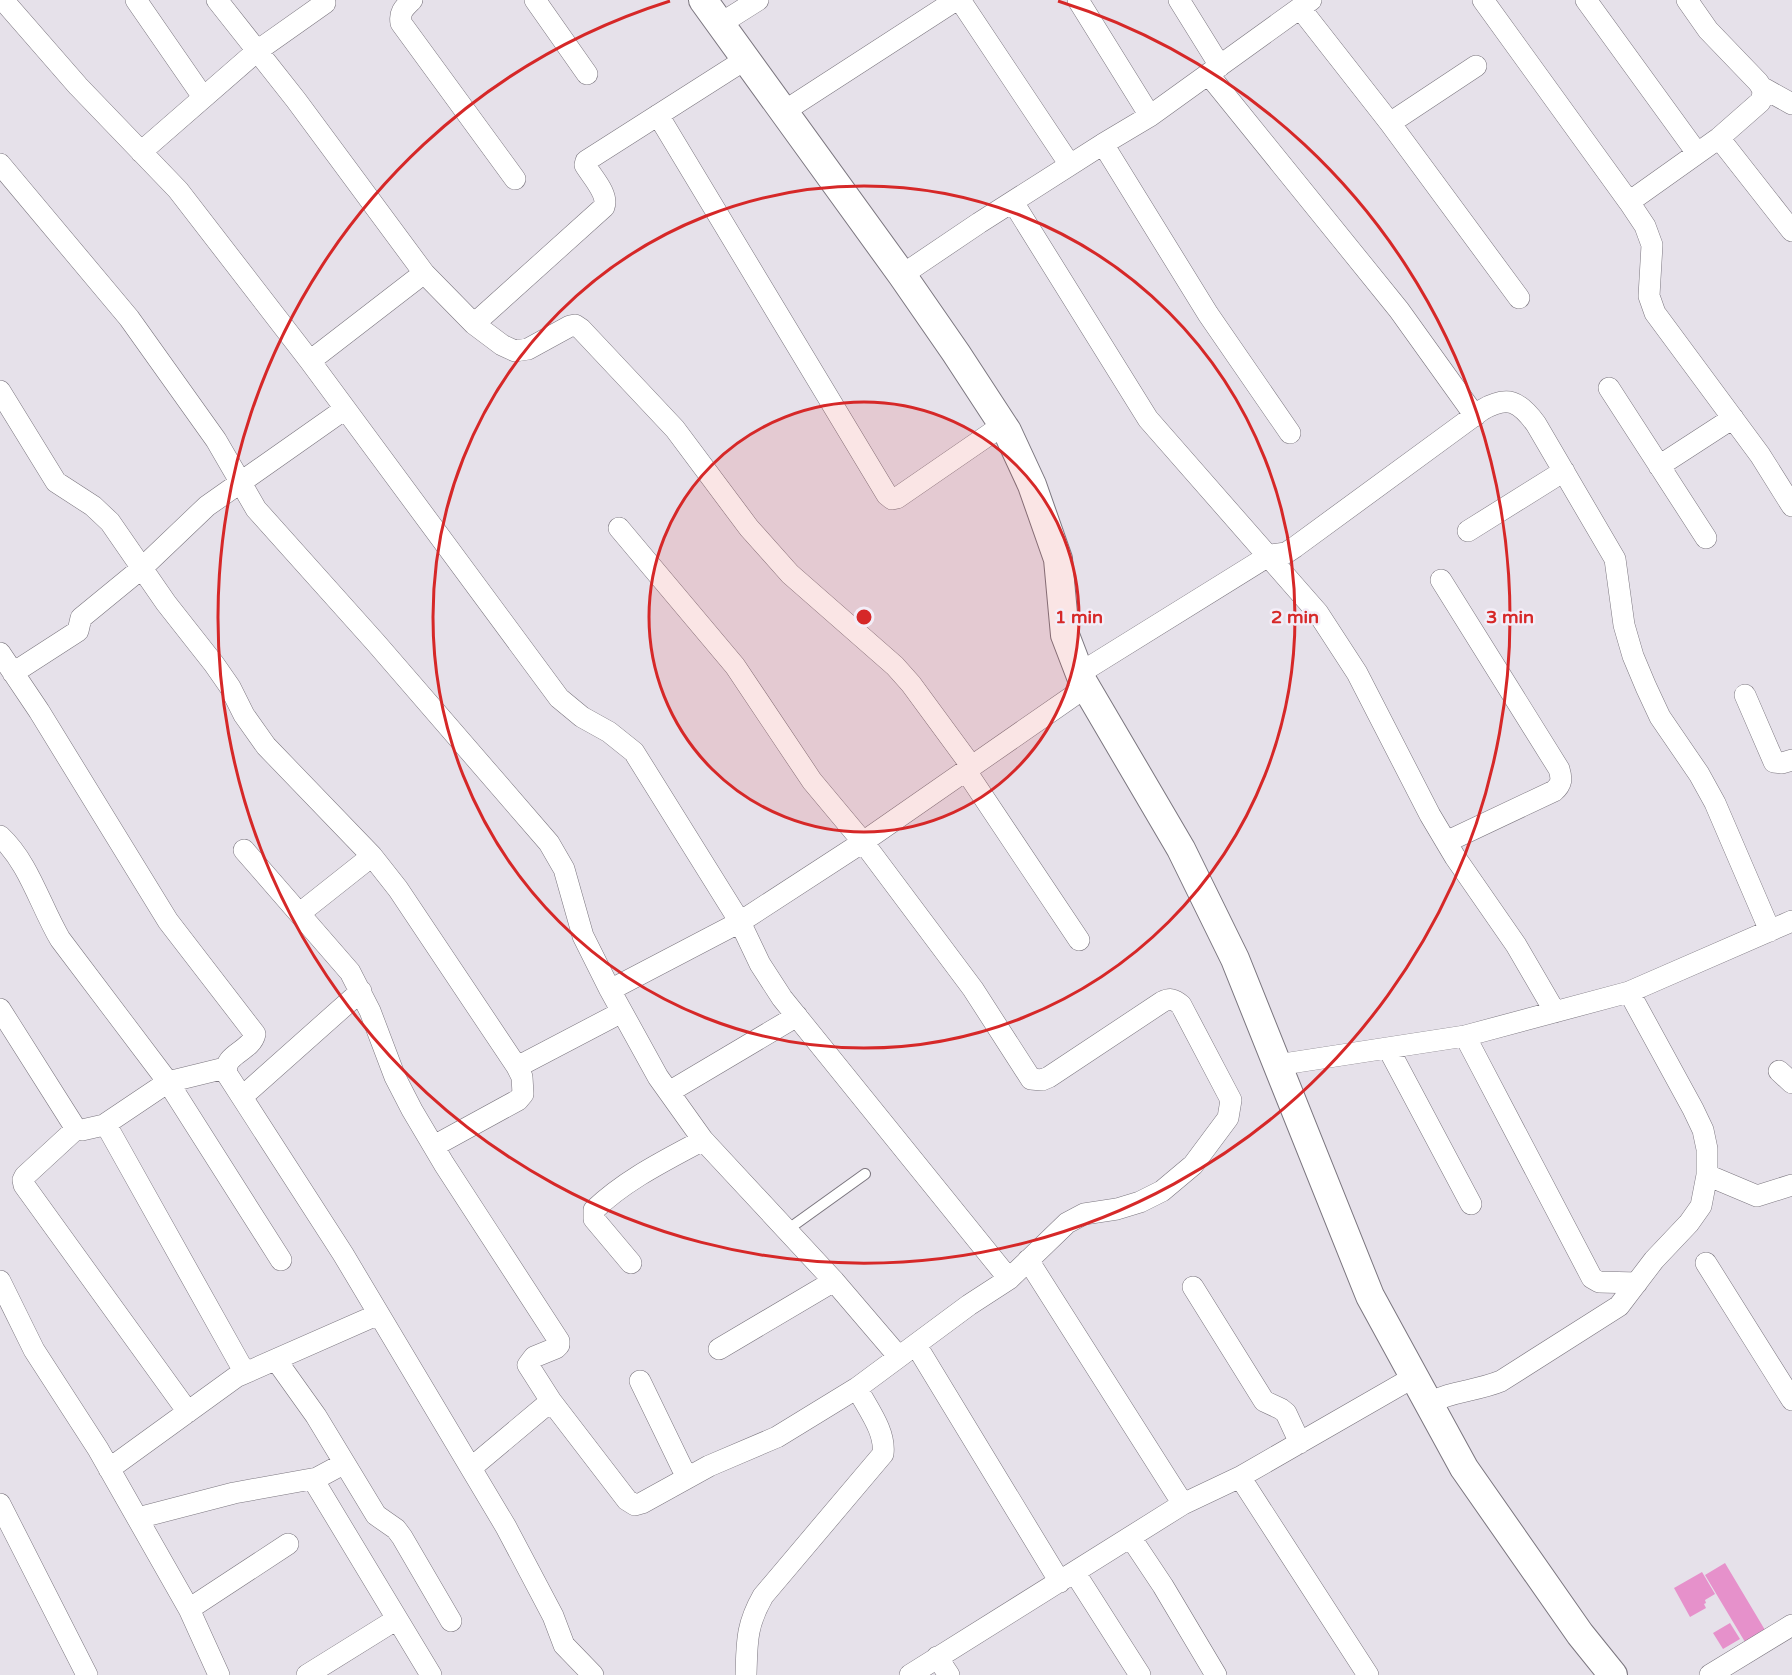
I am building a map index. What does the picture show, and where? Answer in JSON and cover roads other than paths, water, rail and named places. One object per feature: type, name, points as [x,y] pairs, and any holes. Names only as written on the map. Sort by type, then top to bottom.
[{"type":"street","points":[[3,0],[78,86],[178,190],[310,361],[559,698],[582,717],[609,732],[634,752],[740,922],[760,964],[782,998],[1009,1279]]},
{"type":"street","points":[[136,0],[203,98]]},
{"type":"street","points":[[217,0],[296,100],[424,273],[474,324],[502,345],[515,351],[528,349],[570,326],[575,325],[581,329],[675,429],[749,528],[790,574],[879,651],[903,675],[969,769],[1079,940]]},
{"type":"street","points":[[412,0],[400,16],[405,31],[515,179]]},
{"type":"street","points":[[703,0],[902,275],[1003,425],[1032,485],[1058,559],[1065,635],[1083,680],[1181,849],[1235,959],[1370,1296],[1464,1468],[1580,1634],[1613,1675]]},
{"type":"street","points":[[720,24],[758,0]]},
{"type":"street","points":[[783,112],[958,0],[1070,165]]},
{"type":"street","points":[[1078,0],[1150,116]]},
{"type":"street","points":[[1179,0],[1214,70],[1399,310],[1475,416]]},
{"type":"street","points":[[1483,0],[1645,226],[1652,245],[1649,296],[1655,314],[1760,454],[1792,506]]},
{"type":"street","points":[[1587,0],[1697,153]]},
{"type":"street","points":[[1687,0],[1708,30],[1763,88],[1792,104]]},
{"type":"street","points":[[141,152],[257,51],[325,3]]},
{"type":"street","points":[[546,3],[587,74]]},
{"type":"street","points":[[902,275],[1070,165],[1150,116],[1306,4],[1519,298]]},
{"type":"street","points":[[474,324],[604,207],[606,202],[604,196],[585,165],[586,161],[746,59]]},
{"type":"street","points":[[1390,123],[1476,66]]},
{"type":"street","points":[[1629,202],[1719,138],[1760,102],[1763,88]]},
{"type":"street","points":[[658,114],[887,495],[892,499],[897,498],[1003,425]]},
{"type":"street","points":[[1719,138],[1792,231]]},
{"type":"street","points":[[1103,144],[1208,314],[1290,433]]},
{"type":"street","points":[[0,164],[129,318],[216,440],[256,509],[376,643],[549,843],[564,869],[583,936],[609,990],[669,1092],[703,1140],[834,1281],[899,1358]]},
{"type":"street","points":[[1013,202],[1148,419],[1270,555],[1318,613],[1357,673],[1446,842],[1516,945],[1555,1012]]},
{"type":"street","points":[[310,361],[424,273]]},
{"type":"street","points":[[1609,388],[1706,538]]},
{"type":"street","points":[[0,392],[56,482],[103,514],[166,603],[214,664],[230,687],[244,715],[266,746],[372,856],[424,927],[521,1080]]},
{"type":"street","points":[[609,990],[740,922],[863,842],[969,769],[1083,680],[1270,555],[1286,553],[1475,416],[1496,402],[1507,400],[1517,403],[1536,424],[1615,558],[1623,625],[1633,656],[1660,717],[1699,774],[1715,803],[1770,930]]},
{"type":"street","points":[[13,673],[78,631],[81,618],[142,568],[207,506],[345,409]]},
{"type":"street","points":[[1659,466],[1733,418]]},
{"type":"street","points":[[1468,531],[1564,471]]},
{"type":"street","points":[[244,850],[345,966],[360,991],[395,1077],[438,1154],[559,1341],[556,1348],[534,1357],[528,1365],[551,1401],[631,1504],[642,1503],[709,1466],[777,1437],[857,1388],[1009,1279],[1067,1223],[1084,1214],[1117,1209],[1140,1202],[1162,1191],[1181,1176],[1193,1165],[1228,1118],[1231,1100],[1181,1005],[1175,999],[1162,1002],[1049,1077],[1042,1080],[1031,1079],[973,989],[863,842],[812,781],[735,666],[619,528]]},
{"type":"street","points":[[1441,580],[1559,769],[1562,778],[1560,786],[1554,791],[1446,842]]},
{"type":"street","points":[[0,653],[39,711],[168,921],[255,1034],[251,1043],[229,1060],[225,1068],[227,1074],[343,1254],[506,1527],[553,1616],[564,1645],[593,1675]]},
{"type":"street","points":[[1745,695],[1771,758],[1778,764],[1792,760]]},
{"type":"street","points":[[0,836],[21,860],[60,939],[168,1082],[281,1260]]},
{"type":"street","points":[[300,913],[372,856]]},
{"type":"street","points":[[1277,1065],[1465,1036],[1629,992],[1792,921]]},
{"type":"street","points":[[242,1097],[360,991]]},
{"type":"street","points":[[1428,1403],[1454,1392],[1485,1387],[1501,1380],[1619,1306],[1654,1260],[1689,1223],[1701,1206],[1707,1175],[1707,1149],[1703,1130],[1629,992]]},
{"type":"street","points":[[0,1009],[76,1129],[82,1130],[104,1125],[168,1082],[225,1068]]},
{"type":"street","points":[[438,1154],[510,1105],[521,1080],[622,1012]]},
{"type":"street","points":[[669,1092],[797,1016]]},
{"type":"street","points":[[1465,1036],[1592,1278],[1599,1282],[1637,1283]]},
{"type":"street","points":[[1388,1048],[1471,1204]]},
{"type":"street","points":[[104,1125],[109,1130],[245,1373]]},
{"type":"street","points":[[76,1129],[24,1176],[24,1185],[188,1412]]},
{"type":"street","points":[[631,1263],[598,1225],[594,1219],[594,1210],[625,1183],[703,1140]]},
{"type":"street","points":[[1707,1175],[1757,1196],[1792,1185]]},
{"type":"street","points":[[1028,1260],[1183,1504]]},
{"type":"street","points":[[1706,1263],[1792,1400]]},
{"type":"street","points":[[0,1281],[34,1350],[110,1469],[189,1609],[219,1675]]},
{"type":"street","points":[[720,1349],[834,1281]]},
{"type":"street","points":[[1193,1287],[1264,1401],[1281,1408],[1286,1413],[1300,1443]]},
{"type":"street","points":[[110,1469],[236,1377],[379,1314]]},
{"type":"street","points":[[916,1345],[1067,1577],[1140,1675]]},
{"type":"street","points":[[276,1360],[310,1408],[376,1515],[396,1529],[402,1537],[450,1621]]},
{"type":"street","points":[[910,1675],[943,1666],[1067,1577],[1183,1504],[1240,1477],[1414,1377]]},
{"type":"street","points":[[640,1381],[687,1478]]},
{"type":"street","points":[[746,1675],[747,1636],[753,1613],[763,1596],[883,1454],[884,1444],[880,1433],[857,1388]]},
{"type":"street","points":[[471,1468],[551,1401]]},
{"type":"street","points":[[138,1518],[234,1493],[317,1478],[343,1464]]},
{"type":"street","points":[[1240,1477],[1368,1675]]},
{"type":"street","points":[[317,1478],[317,1486],[431,1675]]},
{"type":"street","points":[[0,1504],[87,1675]]},
{"type":"street","points":[[1131,1538],[1163,1586],[1216,1675]]},
{"type":"street","points":[[189,1609],[288,1544]]},
{"type":"street","points":[[307,1675],[397,1619]]},
{"type":"street","points":[[1710,1675],[1792,1625]]},
{"type":"lane","points":[[787,1230],[865,1174]]}]
